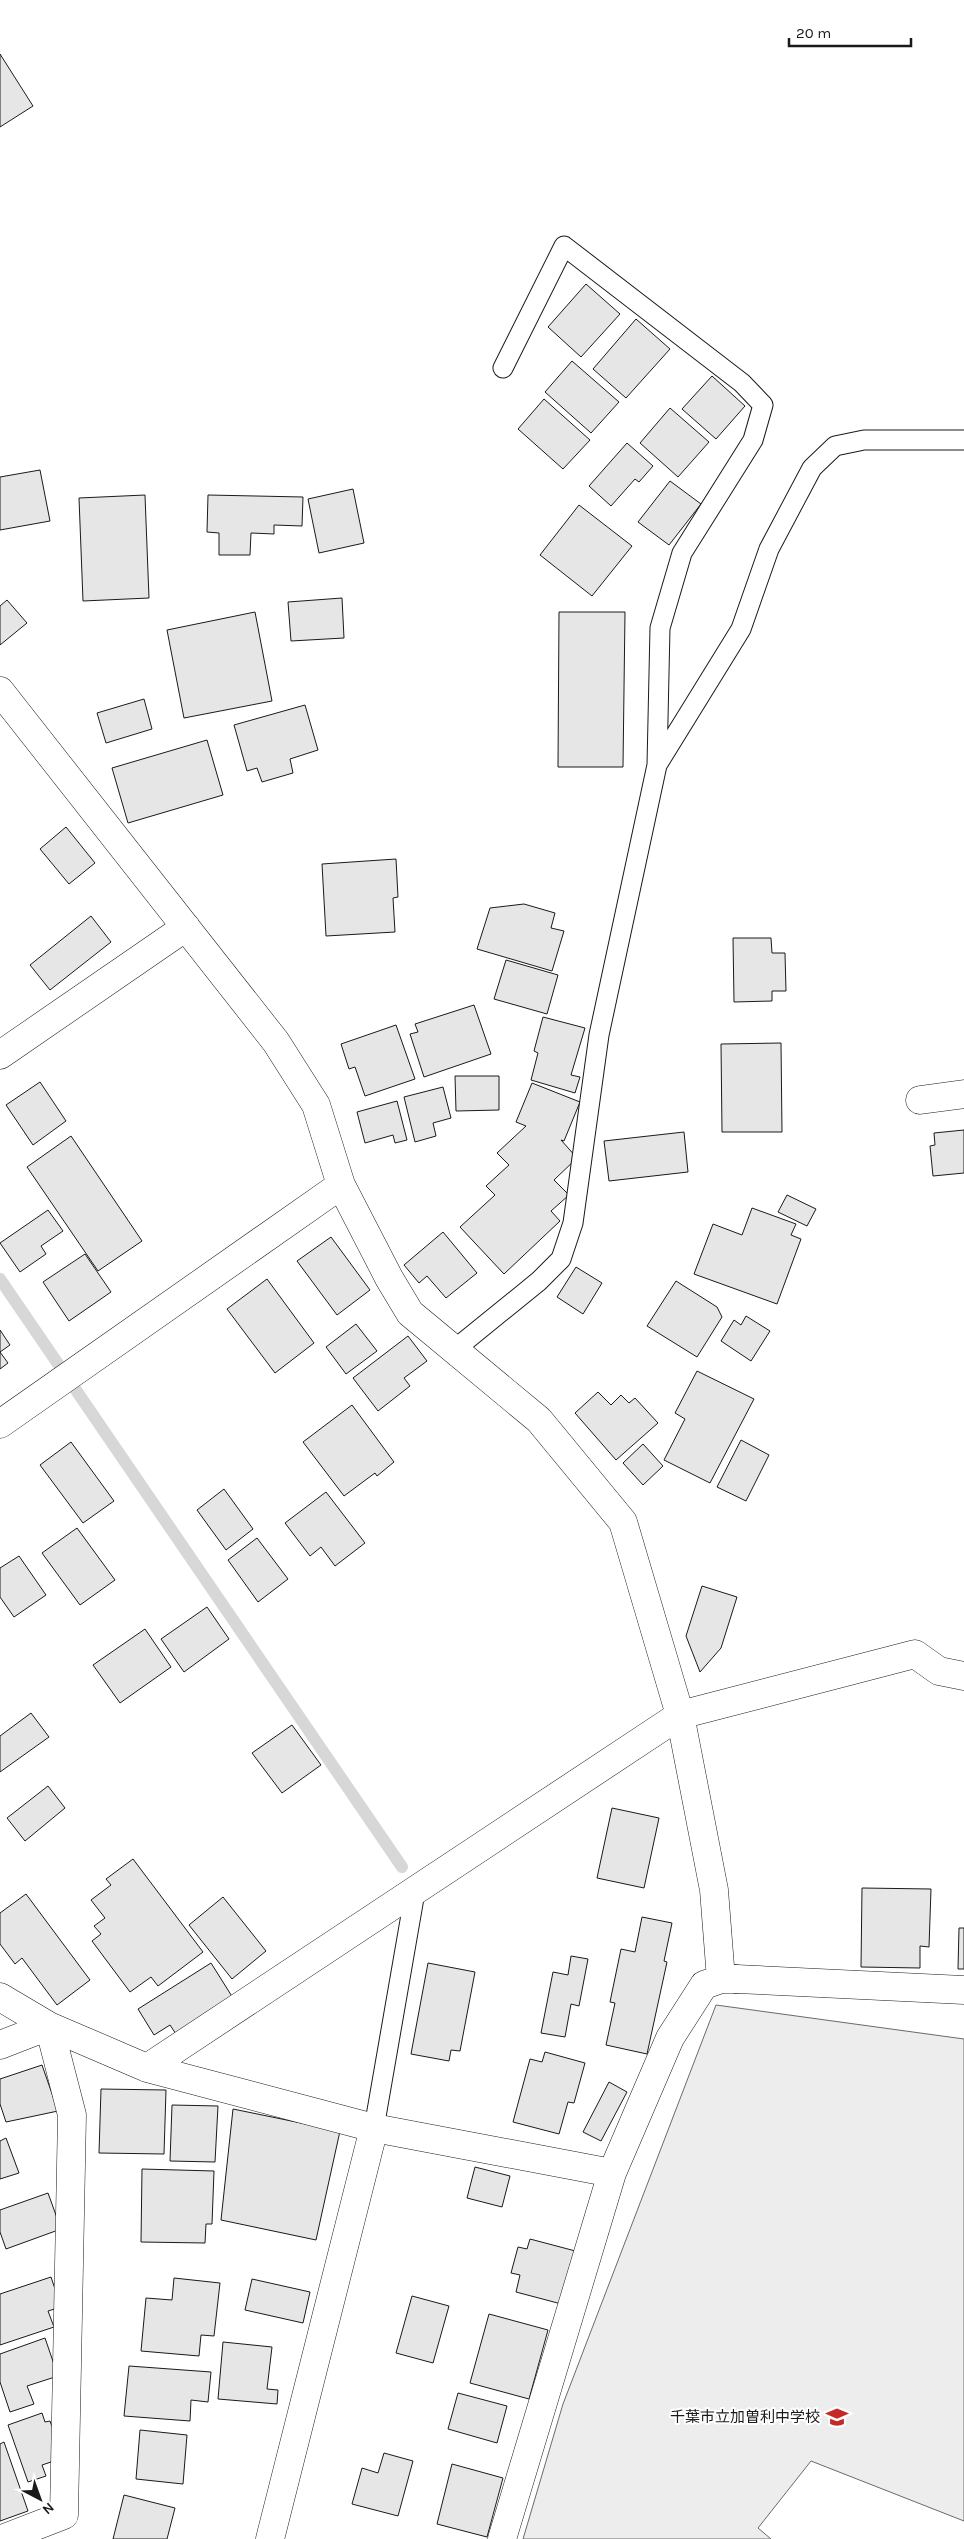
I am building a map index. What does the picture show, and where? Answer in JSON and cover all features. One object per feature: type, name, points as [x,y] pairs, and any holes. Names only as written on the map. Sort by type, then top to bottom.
[{"type":"street","points":[[0,691],[276,1042],[316,1105],[341,1185],[389,1278],[410,1313],[539,1420],[623,1522],[680,1715],[714,1890],[728,1979]]},
{"type":"street","points":[[0,1056],[186,927]]},
{"type":"street","points":[[920,1100],[964,1094]]},
{"type":"street","points":[[0,1424],[341,1185]]},
{"type":"street","points":[[146,2068],[415,1892],[680,1715],[915,1654],[939,1671],[964,1676]]},
{"type":"street","points":[[502,2539],[612,2174],[670,2038],[704,1985],[728,1979],[964,1990]]},
{"type":"street","points":[[0,1997],[49,2026],[146,2068],[374,2128],[612,2174]]},
{"type":"street","points":[[0,2044],[49,2026]]},
{"type":"street","points":[[2,2539],[64,2515],[72,2115],[49,2026]]},
{"type":"street","points":[[270,2539],[374,2128]]},
{"type":"lane","points":[[454,1350],[538,1281],[561,1259],[572,1223],[599,1035],[657,765],[660,628],[682,553],[753,440],[763,405],[742,383],[564,246],[504,368]]},
{"type":"lane","points":[[657,765],[741,629],[769,550],[812,468],[836,446],[864,440],[964,440]]},
{"type":"lane","points":[[374,2128],[415,1892]]},
{"type":"shaded area","points":[[716,2005],[964,2039],[964,2521],[811,2461],[758,2528],[771,2539],[523,2539],[563,2404]]},
{"type":"building","points":[[0,54],[33,106],[0,127]]},
{"type":"building","points":[[586,284],[620,314],[581,357],[548,327]]},
{"type":"building","points":[[636,319],[670,349],[626,398],[593,369]]},
{"type":"building","points":[[572,361],[619,402],[591,433],[545,392]]},
{"type":"building","points":[[712,376],[745,406],[716,439],[682,409]]},
{"type":"building","points":[[544,399],[590,440],[563,469],[518,429]]},
{"type":"building","points":[[670,408],[709,442],[678,477],[640,443]]},
{"type":"building","points":[[627,443],[653,466],[639,482],[635,479],[611,506],[589,486]]},
{"type":"building","points":[[40,470],[50,521],[0,530],[0,477]]},
{"type":"building","points":[[670,481],[701,504],[669,545],[638,522]]},
{"type":"building","points":[[353,489],[364,543],[319,553],[308,499]]},
{"type":"building","points":[[145,495],[149,598],[83,601],[79,498]]},
{"type":"building","points":[[208,495],[303,497],[302,526],[274,525],[274,534],[251,533],[250,555],[219,555],[219,533],[207,532]]},
{"type":"building","points":[[579,505],[632,546],[592,596],[540,555]]},
{"type":"building","points":[[342,598],[344,638],[291,641],[288,602]]},
{"type":"building","points":[[7,600],[27,623],[0,645],[0,606]]},
{"type":"building","points":[[255,612],[272,701],[184,718],[167,630]]},
{"type":"building","points":[[559,612],[625,612],[623,767],[558,767]]},
{"type":"building","points":[[144,699],[152,729],[106,743],[97,713]]},
{"type":"building","points":[[305,705],[318,750],[290,759],[293,773],[262,782],[257,768],[247,771],[234,725]]},
{"type":"building","points":[[207,740],[223,795],[128,823],[112,768]]},
{"type":"building","points":[[66,827],[95,863],[69,884],[40,849]]},
{"type":"building","points":[[396,859],[398,897],[393,898],[395,932],[326,936],[322,864]]},
{"type":"building","points":[[524,904],[555,913],[551,928],[564,931],[552,971],[477,949],[490,908]]},
{"type":"building","points":[[91,916],[111,942],[50,990],[30,965]]},
{"type":"building","points":[[733,938],[771,938],[772,953],[785,953],[786,991],[772,991],[772,1001],[734,1002]]},
{"type":"building","points":[[506,960],[558,975],[547,1014],[494,999]]},
{"type":"building","points":[[474,1005],[491,1054],[424,1077],[410,1034],[418,1032],[415,1024]]},
{"type":"building","points":[[543,1017],[585,1028],[571,1075],[580,1077],[575,1093],[531,1080],[538,1053],[534,1051]]},
{"type":"building","points":[[396,1025],[415,1079],[365,1096],[355,1067],[349,1069],[341,1044]]},
{"type":"building","points":[[781,1043],[782,1132],[722,1132],[721,1044]]},
{"type":"building","points":[[455,1076],[499,1076],[499,1110],[456,1111]]},
{"type":"building","points":[[40,1082],[66,1121],[33,1145],[6,1105]]},
{"type":"building","points":[[532,1083],[580,1102],[564,1141],[561,1140],[577,1158],[554,1180],[569,1195],[551,1211],[560,1221],[504,1274],[460,1227],[495,1195],[486,1186],[509,1165],[497,1153],[526,1126],[516,1122]]},
{"type":"building","points":[[443,1087],[451,1118],[433,1123],[436,1136],[415,1142],[404,1097]]},
{"type":"building","points":[[397,1101],[407,1140],[395,1143],[393,1135],[365,1143],[357,1112]]},
{"type":"building","points":[[964,1130],[964,1173],[933,1176],[930,1146],[935,1145],[934,1133]]},
{"type":"building","points":[[684,1132],[688,1172],[609,1181],[604,1141]]},
{"type":"building","points":[[71,1136],[142,1241],[98,1271],[27,1167]]},
{"type":"building","points":[[787,1195],[816,1209],[807,1226],[778,1212]]},
{"type":"building","points":[[752,1208],[796,1224],[791,1235],[801,1239],[777,1304],[694,1274],[713,1224],[742,1235]]},
{"type":"building","points":[[48,1210],[63,1231],[41,1246],[46,1254],[20,1272],[0,1243]]},
{"type":"building","points":[[443,1232],[477,1273],[446,1298],[427,1276],[419,1283],[404,1265]]},
{"type":"building","points":[[331,1237],[370,1290],[337,1315],[297,1261]]},
{"type":"building","points":[[85,1254],[111,1292],[69,1321],[43,1282]]},
{"type":"building","points":[[576,1267],[602,1283],[583,1314],[557,1297]]},
{"type":"building","points":[[267,1279],[314,1343],[275,1373],[227,1309]]},
{"type":"building","points":[[676,1281],[717,1307],[722,1317],[697,1357],[647,1326]]},
{"type":"building","points":[[746,1316],[770,1331],[751,1361],[721,1341],[734,1320],[741,1325]]},
{"type":"building","points":[[356,1324],[377,1351],[346,1374],[326,1347]]},
{"type":"building","points":[[0,1330],[10,1345],[0,1352]]},
{"type":"building","points":[[408,1336],[427,1361],[404,1378],[410,1386],[378,1411],[353,1378]]},
{"type":"building","points":[[0,1352],[8,1363],[0,1369]]},
{"type":"building","points":[[697,1371],[754,1399],[710,1483],[664,1460],[685,1419],[675,1413]]},
{"type":"building","points":[[598,1392],[611,1405],[621,1395],[629,1403],[635,1398],[658,1423],[616,1460],[575,1413]]},
{"type":"building","points":[[352,1405],[394,1462],[377,1476],[375,1473],[344,1496],[303,1442]]},
{"type":"building","points":[[741,1440],[769,1455],[746,1501],[717,1487]]},
{"type":"building","points":[[71,1442],[114,1501],[83,1523],[40,1465]]},
{"type":"building","points":[[643,1444],[663,1466],[643,1485],[623,1463]]},
{"type":"building","points":[[224,1489],[253,1529],[226,1550],[197,1510]]},
{"type":"building","points":[[326,1492],[365,1543],[335,1566],[321,1547],[310,1556],[285,1523]]},
{"type":"building","points":[[77,1528],[115,1580],[80,1605],[42,1553]]},
{"type":"building","points":[[257,1538],[288,1579],[258,1602],[228,1560]]},
{"type":"building","points":[[19,1556],[46,1595],[14,1617],[0,1597],[0,1568]]},
{"type":"building","points":[[702,1586],[737,1597],[721,1648],[700,1672],[686,1636]]},
{"type":"building","points":[[207,1607],[229,1639],[184,1672],[161,1639]]},
{"type":"building","points":[[145,1629],[171,1667],[120,1703],[93,1665]]},
{"type":"building","points":[[31,1713],[49,1737],[0,1772],[0,1736]]},
{"type":"building","points":[[292,1725],[321,1765],[282,1793],[252,1753]]},
{"type":"building","points":[[48,1786],[65,1808],[25,1841],[7,1818]]},
{"type":"building","points":[[612,1808],[659,1818],[644,1888],[597,1878]]},
{"type":"building","points":[[133,1859],[203,1952],[158,1986],[151,1977],[130,1992],[92,1941],[101,1934],[94,1926],[105,1918],[91,1900],[111,1885],[106,1879]]},
{"type":"building","points":[[862,1888],[931,1889],[929,1947],[920,1946],[920,1968],[861,1967]]},
{"type":"building","points":[[26,1894],[90,1980],[57,2005],[22,1958],[15,1964],[0,1944],[0,1913]]},
{"type":"building","points":[[223,1897],[266,1951],[232,1979],[189,1925]]},
{"type":"building","points":[[642,1917],[672,1923],[664,1961],[667,1962],[647,2054],[606,2045],[615,2003],[610,2002],[621,1949],[635,1952]]},
{"type":"building","points":[[959,1928],[964,1928],[964,1969],[958,1969]]},
{"type":"building","points":[[571,1956],[588,1959],[579,2006],[571,2004],[565,2037],[541,2033],[553,1972],[568,1975]]},
{"type":"building","points":[[211,1963],[233,1998],[176,2034],[170,2025],[154,2035],[138,2009]]},
{"type":"building","points":[[428,1963],[475,1972],[460,2051],[451,2050],[449,2061],[411,2054]]},
{"type":"building","points":[[545,2052],[585,2063],[574,2103],[568,2102],[559,2134],[513,2122],[530,2059],[542,2062]]},
{"type":"building","points":[[42,2065],[58,2111],[6,2122],[0,2104],[0,2079]]},
{"type":"building","points":[[609,2082],[627,2092],[601,2141],[583,2132]]},
{"type":"building","points":[[101,2089],[166,2090],[164,2154],[99,2153]]},
{"type":"building","points":[[172,2105],[218,2106],[215,2162],[170,2161]]},
{"type":"building","points":[[233,2109],[340,2131],[316,2240],[221,2220]]},
{"type":"building","points":[[6,2138],[19,2173],[0,2179],[0,2141]]},
{"type":"building","points":[[475,2167],[510,2176],[502,2207],[467,2198]]},
{"type":"building","points":[[142,2169],[214,2171],[212,2224],[206,2224],[205,2243],[141,2242]]},
{"type":"building","points":[[48,2193],[61,2229],[6,2249],[0,2232],[0,2210]]},
{"type":"building","points":[[530,2239],[583,2253],[569,2306],[516,2292],[520,2275],[511,2273],[518,2247],[527,2249]]},
{"type":"building","points":[[51,2277],[61,2307],[48,2311],[54,2327],[0,2345],[0,2294]]},
{"type":"building","points":[[174,2278],[220,2283],[214,2336],[201,2335],[199,2356],[141,2351],[146,2298],[172,2300]]},
{"type":"building","points":[[252,2279],[310,2292],[303,2323],[245,2310]]},
{"type":"building","points":[[412,2296],[449,2306],[433,2363],[396,2353]]},
{"type":"building","points":[[489,2314],[548,2330],[529,2399],[470,2383]]},
{"type":"building","points":[[45,2338],[58,2376],[27,2386],[34,2404],[10,2412],[0,2382],[0,2354]]},
{"type":"building","points":[[223,2342],[272,2347],[267,2389],[278,2390],[277,2404],[218,2399]]},
{"type":"building","points":[[129,2366],[211,2372],[208,2402],[191,2400],[190,2421],[124,2416]]},
{"type":"building","points":[[458,2393],[507,2406],[497,2443],[448,2429]]},
{"type":"building","points":[[42,2413],[45,2422],[50,2421],[63,2458],[42,2465],[46,2476],[28,2482],[8,2425]]},
{"type":"building","points":[[140,2430],[187,2435],[183,2484],[136,2479]]},
{"type":"building","points":[[4,2442],[28,2511],[0,2521],[0,2444]]},
{"type":"building","points":[[384,2453],[413,2461],[398,2516],[352,2504],[362,2468],[378,2473]]},
{"type":"building","points":[[452,2464],[503,2478],[487,2537],[437,2524]]},
{"type":"building","points":[[124,2495],[175,2508],[167,2539],[113,2539]]},
{"type":"waterway","points":[[0,1279],[402,1867]]},
{"type":"place","name":"千葉市立加曽利中学校","points":[[837,2417]]}]
